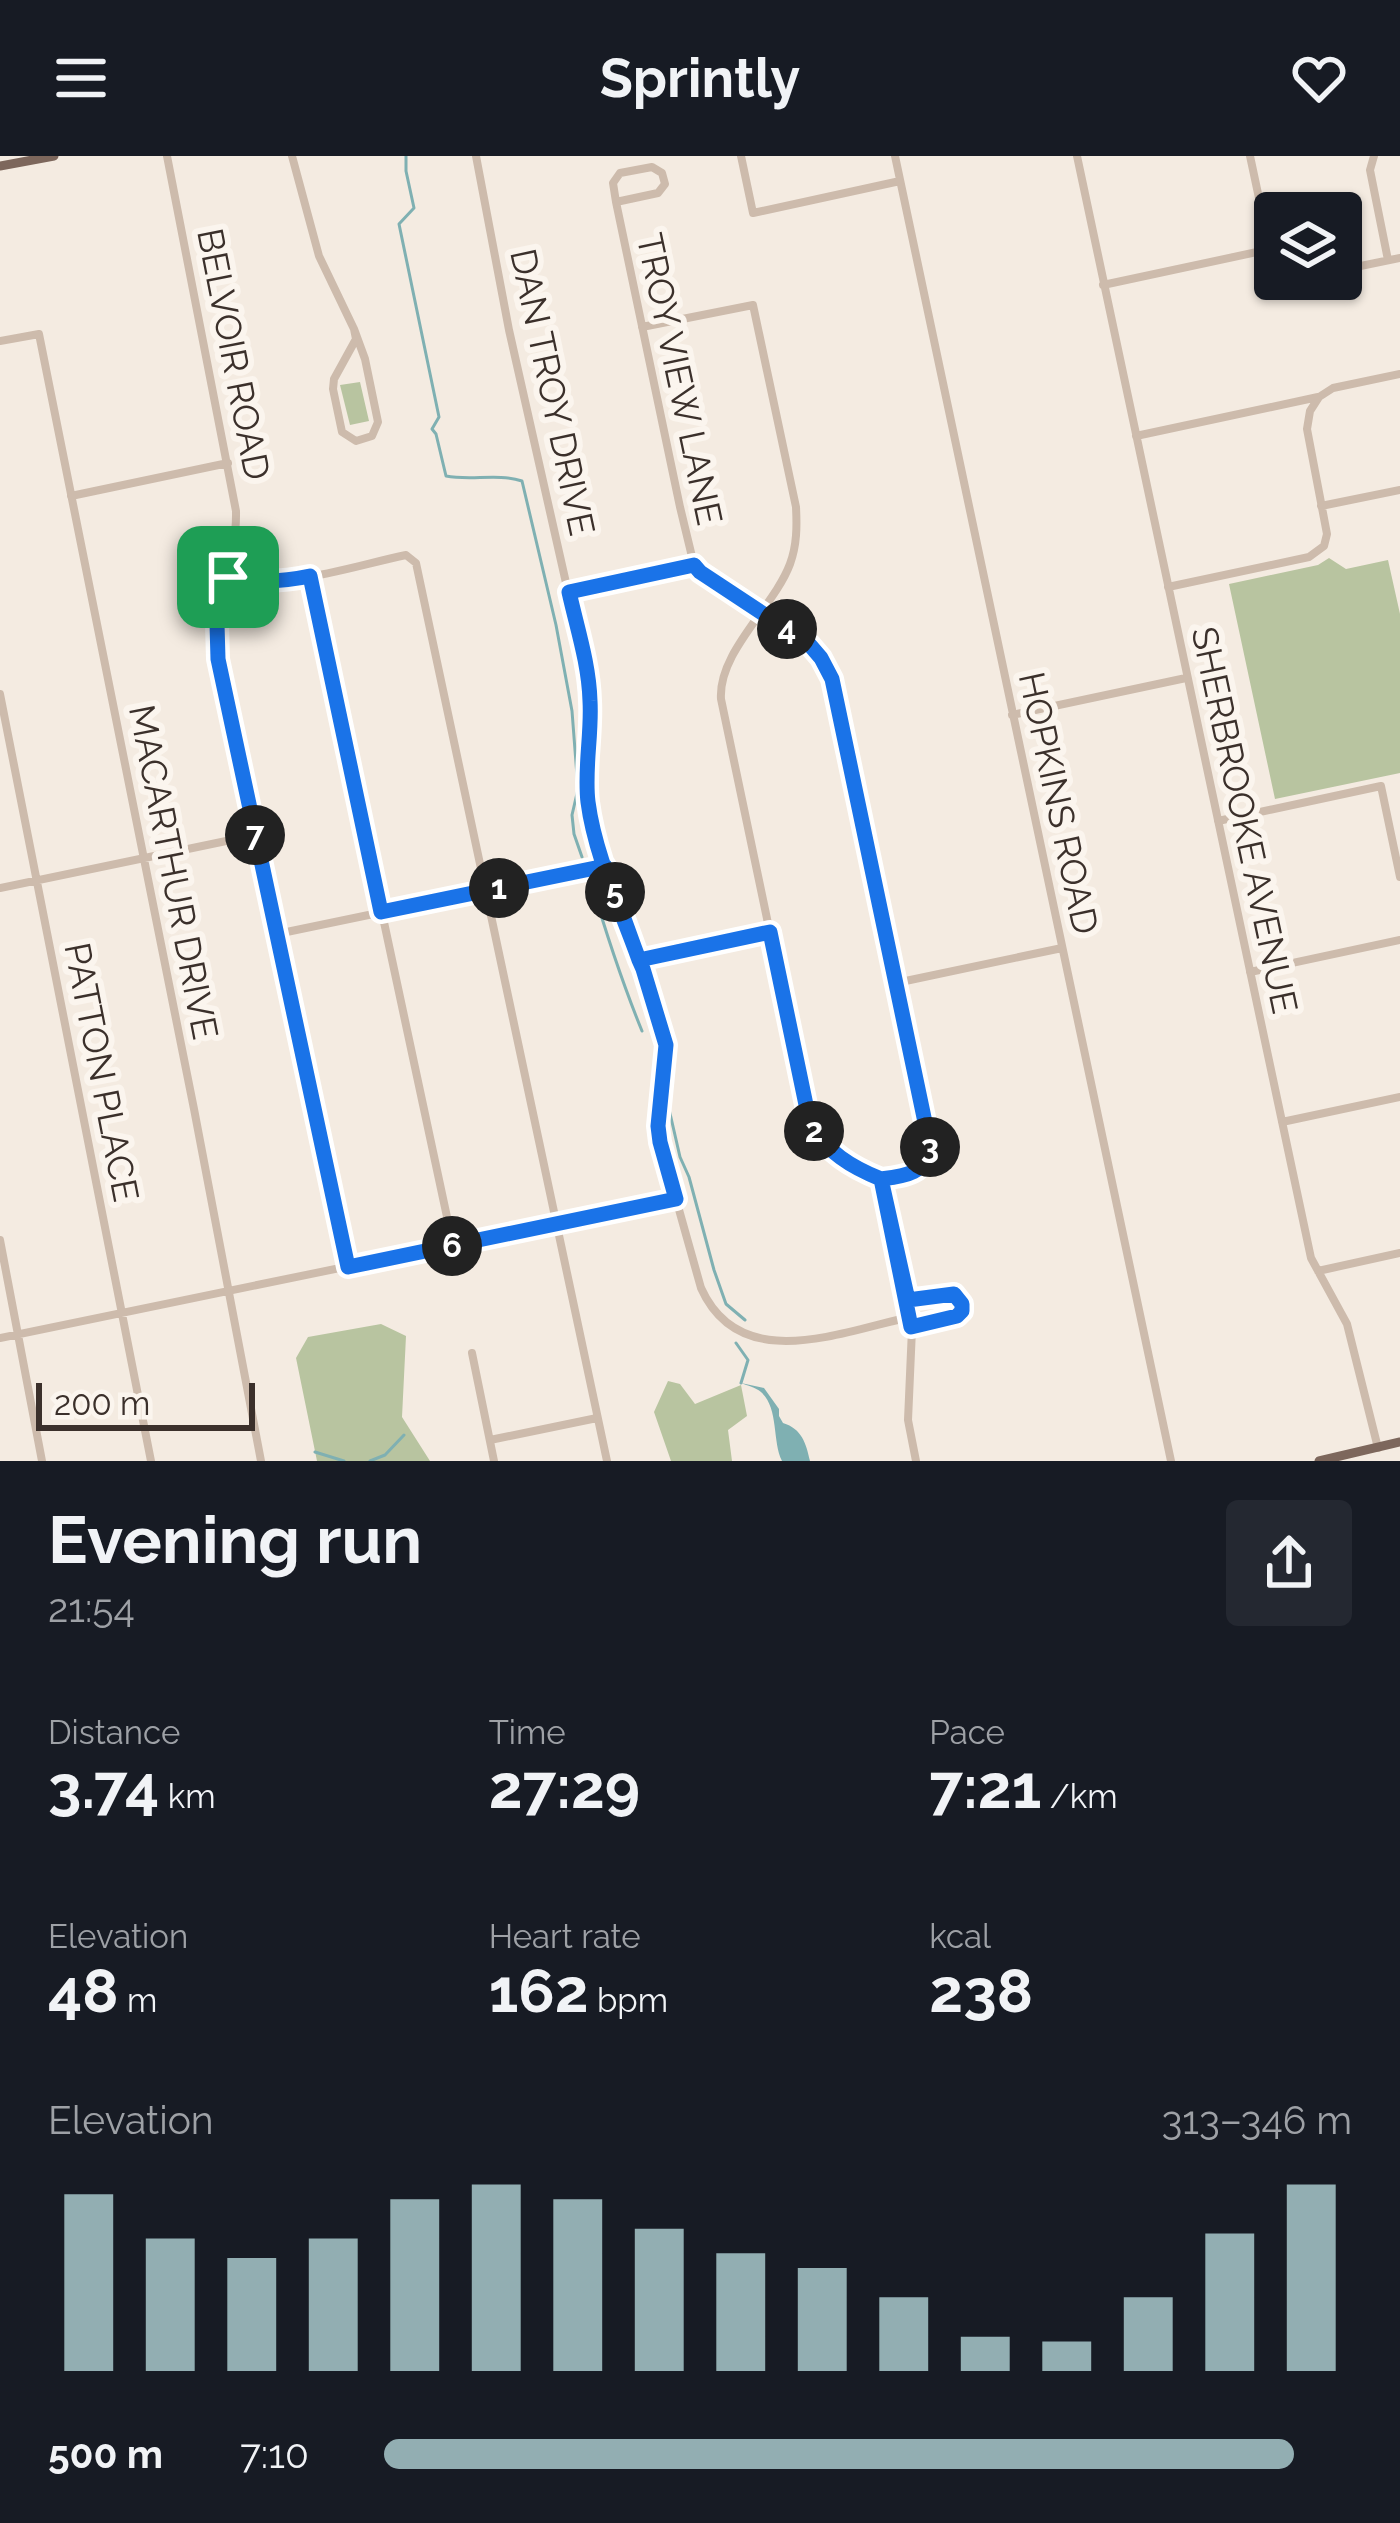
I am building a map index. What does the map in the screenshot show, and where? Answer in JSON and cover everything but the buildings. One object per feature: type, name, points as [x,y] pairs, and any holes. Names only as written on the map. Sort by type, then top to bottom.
[{"type":"main road","points":[[0,166],[54,156]]},
{"type":"main road","points":[[1319,1461],[1400,1442]]},
{"type":"street","name":"BELVOIR ROAD","points":[[167,156],[234,493],[236,530],[217,624],[218,659],[348,1267]]},
{"type":"street","points":[[292,156],[319,256],[354,329],[365,359],[378,422],[372,436],[356,441],[342,432],[333,389],[356,339],[354,329]]},
{"type":"street","name":"DAN TROY DRIVE","points":[[476,156],[590,694],[588,803],[666,1045],[660,1142],[706,1298],[719,1316],[747,1335],[787,1342],[957,1316],[962,1311],[954,1294],[908,1300]]},
{"type":"street","points":[[741,156],[753,213],[900,181]]},
{"type":"street","name":"HOPKINS ROAD","points":[[895,156],[1171,1461]]},
{"type":"street","name":"SHERBROOKE AVENUE","points":[[1077,156],[1311,1258],[1346,1324],[1378,1448]]},
{"type":"street","points":[[1250,156],[1259,192]]},
{"type":"street","points":[[1374,156],[1370,170],[1388,260]]},
{"type":"street","name":"TROY VIEW LANE","points":[[616,202],[658,193],[665,184],[662,173],[652,167],[620,173],[613,183],[616,202],[642,327],[694,565]]},
{"type":"street","points":[[1103,285],[1254,257]]},
{"type":"street","points":[[1362,266],[1400,258]]},
{"type":"street","points":[[569,592],[694,565],[700,572],[762,611],[815,651],[832,679],[930,1146],[918,1170],[881,1179],[836,1155],[810,1124],[720,690],[724,674],[762,611],[790,566],[795,546],[797,520],[753,305],[642,327]]},
{"type":"street","name":"MACARTHUR DRIVE","points":[[0,341],[39,334],[261,1461]]},
{"type":"street","points":[[1136,436],[1319,397],[1334,388],[1400,374]]},
{"type":"street","points":[[1168,587],[1315,555],[1326,540],[1307,430],[1310,411],[1319,397]]},
{"type":"street","points":[[70,496],[229,463]]},
{"type":"street","points":[[1322,506],[1400,490]]},
{"type":"street","points":[[228,577],[274,582],[406,555],[416,563],[607,1461]]},
{"type":"street","points":[[310,576],[453,1245]]},
{"type":"street","points":[[1012,715],[1186,678]]},
{"type":"street","name":"PATTON PLACE","points":[[0,694],[151,1461]]},
{"type":"street","points":[[1218,821],[1381,786],[1400,877]]},
{"type":"street","points":[[0,887],[255,835]]},
{"type":"street","points":[[277,934],[605,866]]},
{"type":"street","points":[[639,960],[770,932]]},
{"type":"street","points":[[1250,972],[1400,940]]},
{"type":"street","points":[[896,983],[1062,948]]},
{"type":"street","points":[[1282,1122],[1400,1096]]},
{"type":"street","points":[[881,1179],[911,1322],[908,1420],[916,1461]]},
{"type":"street","points":[[0,1338],[676,1199]]},
{"type":"street","points":[[0,1240],[42,1461]]},
{"type":"street","points":[[1318,1271],[1400,1253]]},
{"type":"street","points":[[472,1353],[494,1461]]},
{"type":"street","points":[[490,1439],[598,1418]]},
{"type":"green space","points":[[360,382],[369,421],[350,425],[340,385]]},
{"type":"green space","points":[[1329,558],[1346,569],[1388,560],[1400,614],[1400,773],[1275,799],[1229,584],[1318,565]]},
{"type":"green space","points":[[381,1324],[406,1336],[402,1417],[430,1461],[317,1461],[296,1358],[308,1337]]},
{"type":"green space","points":[[668,1381],[680,1384],[695,1404],[741,1385],[747,1416],[728,1430],[732,1461],[671,1461],[654,1412]]},
{"type":"water","points":[[741,1383],[764,1388],[783,1423],[802,1438],[810,1461],[782,1461],[767,1399]]},
{"type":"waterway","points":[[406,156],[414,208],[399,224],[439,417],[432,429],[446,476],[522,481],[572,711],[578,789],[572,815],[582,857]]},
{"type":"waterway","points":[[591,882],[642,1031]]},
{"type":"waterway","points":[[669,1109],[726,1304],[745,1320]]},
{"type":"waterway","points":[[736,1343],[748,1360],[741,1383]]},
{"type":"waterway","points":[[370,1461],[385,1455],[404,1435]]},
{"type":"waterway","points":[[315,1452],[344,1461]]},
{"type":"route","points":[[228,577],[217,624],[218,659],[348,1267],[676,1199],[658,1126],[666,1057],[663,1032],[643,969],[639,960],[605,866],[597,845],[592,825],[587,789],[590,694],[569,592],[694,565],[809,644],[832,679],[930,1146],[918,1170],[881,1179],[908,1300],[954,1294],[962,1304],[957,1316],[911,1327],[881,1179],[836,1155],[810,1124],[770,932],[639,960],[605,866],[381,912],[310,576],[274,582],[228,577]]}]
